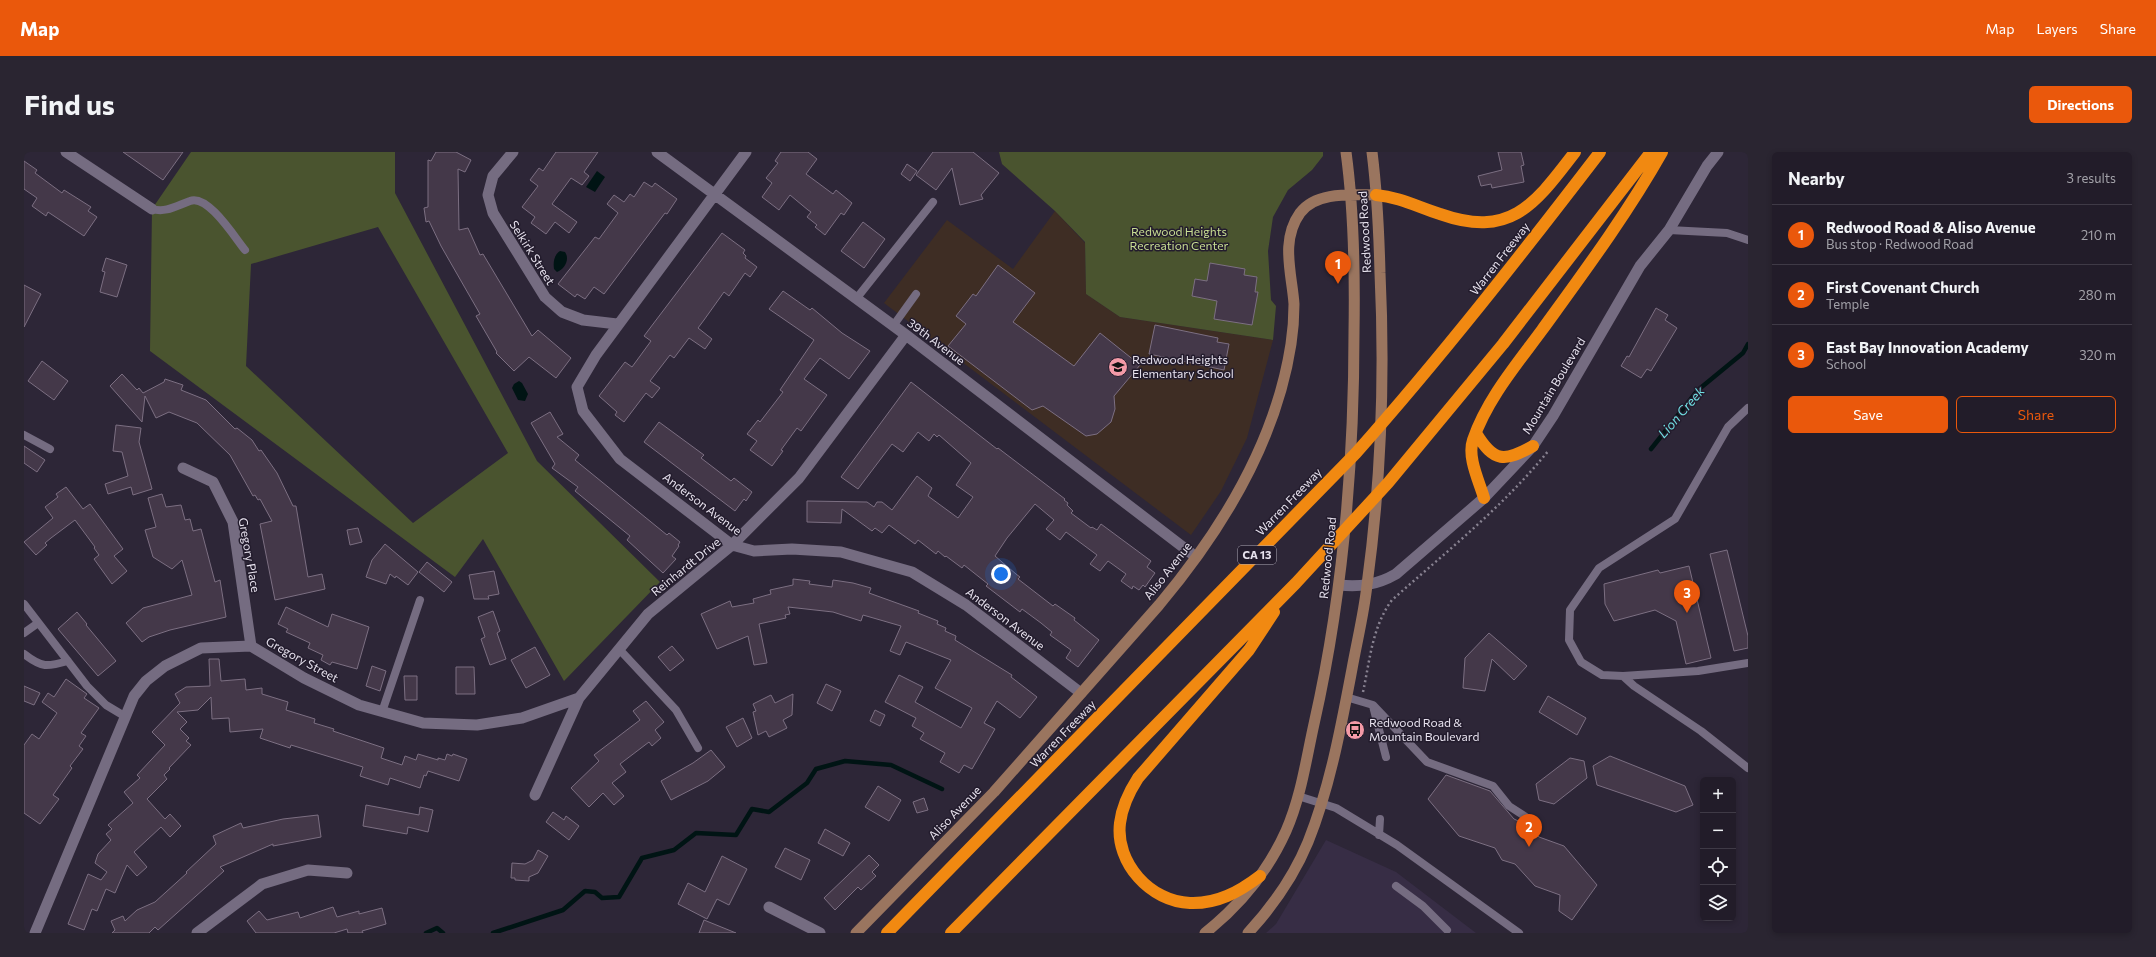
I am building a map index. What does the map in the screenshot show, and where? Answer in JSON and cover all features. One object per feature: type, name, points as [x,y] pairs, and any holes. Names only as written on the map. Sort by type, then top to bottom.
[{"type":"highway","points":[[1376,195],[1396,197],[1467,222],[1490,222],[1514,214],[1535,200],[1575,152]]},
{"type":"highway","name":"Warren Freeway","points":[[887,933],[1356,453],[1419,383],[1470,320],[1600,152]]},
{"type":"highway","points":[[950,933],[1296,583],[1388,482],[1450,410],[1565,265],[1651,152]]},
{"type":"highway","points":[[1484,498],[1472,453],[1473,440],[1481,421],[1498,391],[1595,256],[1647,178],[1662,152]]},
{"type":"highway","points":[[1476,434],[1491,452],[1498,457],[1507,458],[1517,455],[1533,446]]},
{"type":"highway","points":[[1260,876],[1243,889],[1220,899],[1191,903],[1171,900],[1147,886],[1132,869],[1125,856],[1119,825],[1128,794],[1138,778],[1249,650],[1278,606],[1296,583]]},
{"type":"main road","name":"Redwood Road","points":[[1205,933],[1227,914],[1260,876],[1285,833],[1298,796],[1320,698],[1339,585],[1346,518],[1353,408],[1355,301],[1350,195],[1346,152]]},
{"type":"main road","name":"Redwood Road","points":[[1248,933],[1280,895],[1308,842],[1321,803],[1338,738],[1365,583],[1379,478],[1382,374],[1381,290],[1372,152]]},
{"type":"main road","name":"Aliso Avenue","points":[[856,933],[994,792],[1180,580],[1219,527],[1236,498],[1265,436],[1275,406],[1291,345],[1294,305],[1288,249],[1295,220],[1300,212],[1314,201],[1350,195],[1376,195]]},
{"type":"street","points":[[66,152],[152,209]]},
{"type":"street","name":"Selkirk Street","points":[[513,152],[494,176],[488,195],[493,214],[545,297],[562,312],[583,320],[617,324]]},
{"type":"street","name":"39th Avenue","points":[[656,152],[906,335],[1196,557]]},
{"type":"street","points":[[617,324],[746,152]]},
{"type":"street","name":"Mountain Boulevard","points":[[1339,585],[1383,582],[1396,574],[1484,498],[1533,446],[1553,416],[1640,266],[1669,230],[1707,166],[1718,152]]},
{"type":"street","name":"Anderson Avenue","points":[[617,324],[577,387],[583,411],[620,459],[732,545],[754,552],[792,549],[841,552],[880,561],[912,572],[966,605],[1081,693]]},
{"type":"street","name":"Reinhardt Drive","points":[[535,795],[579,698],[648,614],[732,545],[799,478],[906,335]]},
{"type":"street","name":"Gregory Place","points":[[183,468],[213,482],[233,522],[250,646]]},
{"type":"street","name":"Gregory Street","points":[[35,933],[134,696],[142,686],[165,666],[202,648],[250,646],[304,678],[358,705],[424,723],[477,725],[522,718],[579,698]]},
{"type":"street","points":[[197,933],[262,884],[308,870],[347,873]]},
{"type":"street","points":[[769,907],[820,933]]},
{"type":"lane","points":[[152,209],[162,212],[192,200],[207,205],[245,250]]},
{"type":"lane","points":[[856,299],[933,202]]},
{"type":"lane","points":[[1669,230],[1727,233],[1748,240]]},
{"type":"lane","points":[[893,326],[916,294]]},
{"type":"lane","points":[[1748,408],[1728,427],[1675,519],[1599,568],[1570,610],[1569,640],[1581,662],[1602,675],[1623,676],[1698,671],[1748,664]]},
{"type":"lane","points":[[24,435],[50,449]]},
{"type":"lane","points":[[382,712],[420,600]]},
{"type":"lane","points":[[24,604],[68,661],[106,705],[126,717]]},
{"type":"lane","points":[[24,633],[38,622]]},
{"type":"lane","points":[[619,649],[676,710],[698,748]]},
{"type":"lane","points":[[24,654],[33,661],[48,667],[68,661]]},
{"type":"lane","points":[[1623,676],[1634,686],[1701,731],[1748,768]]},
{"type":"lane","points":[[1346,697],[1373,705],[1427,762],[1492,786],[1509,806],[1532,821]]},
{"type":"lane","points":[[1373,705],[1386,757]]},
{"type":"lane","points":[[1298,796],[1336,808],[1380,835],[1422,863],[1519,933]]},
{"type":"lane","points":[[1380,819],[1380,835]]},
{"type":"lane","points":[[1396,886],[1423,906],[1447,930]]},
{"type":"path","points":[[1363,694],[1375,630],[1382,614],[1392,600],[1507,497],[1529,475],[1549,450]]},
{"type":"shaded area","points":[[597,171],[605,177],[595,192],[586,187]]},
{"type":"shaded area","name":"Redwood Heights Elementary School","points":[[1055,211],[1085,243],[1086,294],[1120,317],[1273,340],[1247,438],[1221,491],[1191,535],[884,303],[947,220],[1013,269]]},
{"type":"shaded area","points":[[560,251],[565,252],[567,261],[562,269],[557,272],[554,269],[554,261],[556,255]]},
{"type":"shaded area","points":[[519,381],[522,383],[528,394],[525,401],[518,400],[512,388],[514,384]]},
{"type":"shaded area","points":[[1326,840],[1396,872],[1476,933],[1266,933],[1276,924]]},
{"type":"green space","points":[[191,152],[395,152],[395,193],[537,461],[660,582],[564,681],[483,539],[455,577],[150,351],[152,209]],"holes":[[[378,227],[508,453],[413,523],[246,366],[251,264]]]},
{"type":"green space","name":"Redwood Heights Recreation Center","points":[[999,152],[1323,152],[1323,156],[1312,170],[1288,190],[1273,217],[1268,251],[1271,300],[1276,306],[1273,340],[1120,317],[1086,294],[1085,242],[1055,211],[1002,164]]},
{"type":"building","points":[[123,152],[183,152],[163,180]]},
{"type":"building","points":[[436,152],[456,152],[471,160],[465,172],[458,169],[459,230],[468,228],[480,255],[483,254],[532,336],[538,330],[571,358],[556,378],[529,357],[514,371],[496,353],[497,352],[476,316],[480,314],[441,246],[429,221],[426,222],[424,208],[428,207],[428,160],[431,161]]},
{"type":"building","points":[[556,152],[598,152],[584,172],[589,176],[582,185],[571,178],[552,204],[577,222],[569,233],[555,222],[546,234],[531,223],[535,217],[522,207],[538,186],[530,180],[539,168],[543,171]]},
{"type":"building","points":[[781,152],[808,152],[817,159],[806,174],[833,194],[836,190],[852,203],[844,215],[841,213],[825,235],[815,227],[817,225],[807,217],[811,212],[790,195],[779,210],[762,197],[772,183],[766,178],[778,163],[775,161]]},
{"type":"building","points":[[933,152],[973,152],[999,173],[981,195],[983,199],[960,205],[952,168],[936,190],[916,175]]},
{"type":"building","points":[[1498,152],[1521,152],[1524,165],[1521,166],[1524,182],[1492,188],[1491,184],[1481,186],[1478,176],[1502,170]]},
{"type":"building","points":[[24,161],[37,170],[35,173],[62,193],[64,190],[91,207],[88,211],[97,217],[84,236],[48,212],[46,216],[32,206],[37,198],[24,189]]},
{"type":"building","points":[[907,164],[917,171],[910,181],[901,174]]},
{"type":"building","points":[[644,182],[652,187],[655,183],[677,199],[667,214],[665,213],[604,294],[594,287],[585,299],[577,294],[575,297],[558,284],[595,237],[599,239],[618,213],[607,204],[614,195],[624,202],[630,194],[634,197]]},
{"type":"building","points":[[863,222],[885,239],[864,268],[841,251]]},
{"type":"building","points":[[722,233],[745,250],[743,253],[746,256],[745,258],[757,267],[750,277],[745,273],[729,296],[724,292],[698,328],[712,339],[705,349],[689,338],[674,358],[670,355],[650,381],[660,388],[652,398],[646,393],[624,422],[615,415],[617,412],[599,396],[625,362],[632,367],[651,341],[644,336]]},
{"type":"building","points":[[106,258],[127,265],[117,297],[100,292],[105,272],[102,271]]},
{"type":"building","points":[[1210,263],[1245,269],[1244,275],[1257,277],[1255,292],[1258,292],[1252,325],[1214,319],[1217,301],[1192,296],[1195,279],[1207,281]]},
{"type":"building","points":[[998,265],[1035,293],[1013,322],[1074,366],[1100,333],[1140,365],[1114,396],[1115,409],[1111,422],[1097,434],[1086,436],[1043,406],[1032,410],[948,346],[966,324],[956,316],[973,294],[976,296]]},
{"type":"building","points":[[24,285],[41,294],[24,327]]},
{"type":"building","points":[[783,291],[810,310],[812,308],[842,333],[870,351],[849,379],[820,358],[804,379],[827,395],[801,431],[797,428],[781,450],[783,451],[772,466],[750,450],[757,441],[747,434],[758,420],[760,422],[783,392],[780,390],[814,340],[769,309]]},
{"type":"building","points":[[1656,308],[1668,315],[1665,320],[1677,328],[1651,371],[1647,369],[1641,378],[1621,366],[1627,356],[1629,357]]},
{"type":"building","points":[[1155,325],[1218,338],[1217,342],[1229,344],[1224,370],[1149,354]]},
{"type":"building","points":[[42,361],[68,381],[54,400],[28,381]]},
{"type":"building","points":[[122,374],[137,390],[139,388],[143,393],[164,382],[165,379],[183,385],[181,390],[206,400],[235,429],[237,428],[252,440],[277,473],[293,506],[296,506],[308,577],[322,574],[325,589],[275,600],[260,524],[272,521],[260,499],[258,500],[255,495],[253,496],[230,455],[197,423],[169,412],[156,418],[145,396],[142,422],[110,386]]},
{"type":"building","points":[[911,382],[997,449],[998,448],[1065,499],[1064,500],[1068,503],[1067,505],[1073,511],[1071,513],[1091,528],[1092,527],[1097,530],[1101,524],[1151,561],[1147,567],[1155,573],[1145,587],[1143,585],[1139,590],[1133,586],[1132,589],[1121,581],[1126,574],[1108,561],[1100,571],[1090,564],[1097,555],[1066,532],[1060,540],[1046,529],[1054,520],[1035,504],[1007,538],[995,556],[1020,577],[1018,579],[1053,606],[1055,604],[1075,618],[1074,620],[1099,640],[1078,667],[1066,658],[1071,650],[1050,635],[1052,632],[1041,623],[1022,609],[1020,612],[986,586],[988,584],[964,565],[962,568],[938,551],[936,554],[918,540],[915,544],[889,525],[882,533],[875,528],[872,531],[842,509],[841,523],[807,522],[807,501],[867,502],[874,507],[877,502],[882,502],[892,510],[917,476],[932,488],[928,496],[958,518],[973,497],[956,485],[971,463],[939,435],[937,437],[934,434],[929,441],[918,432],[903,452],[892,444],[858,489],[841,477]]},
{"type":"building","points":[[550,412],[563,434],[557,437],[579,455],[575,460],[667,535],[669,533],[680,542],[672,556],[676,559],[663,573],[627,540],[630,536],[575,491],[578,487],[552,468],[555,464],[531,423]]},
{"type":"building","points":[[659,422],[704,455],[701,458],[731,481],[734,478],[752,492],[746,501],[744,499],[735,511],[644,442]]},
{"type":"building","points":[[116,425],[141,428],[139,442],[152,489],[133,495],[131,487],[108,494],[105,484],[128,476],[122,452],[113,451]]},
{"type":"building","points":[[24,446],[45,460],[37,472],[24,463]]},
{"type":"building","points":[[66,487],[83,509],[90,504],[123,549],[114,556],[127,571],[112,584],[94,559],[99,555],[94,548],[95,547],[75,520],[45,543],[47,545],[36,555],[24,542],[53,518],[45,507],[58,497],[56,494]]},
{"type":"building","points":[[162,494],[166,507],[181,505],[185,520],[190,519],[193,531],[201,529],[215,582],[220,580],[226,617],[170,630],[149,637],[142,642],[126,623],[143,608],[192,595],[182,560],[172,569],[153,557],[145,530],[156,527],[148,498]]},
{"type":"building","points":[[358,528],[362,542],[350,545],[347,530]]},
{"type":"building","points":[[385,544],[418,572],[408,585],[396,576],[395,578],[390,574],[386,584],[366,577],[372,560]]},
{"type":"building","points":[[1727,550],[1748,636],[1748,648],[1734,651],[1710,554]]},
{"type":"building","points":[[427,562],[452,582],[444,592],[419,572]]},
{"type":"building","points":[[1689,566],[1711,658],[1686,664],[1676,621],[1655,610],[1614,621],[1605,604],[1604,584],[1658,570],[1660,573]]},
{"type":"building","points":[[494,571],[499,594],[488,596],[489,599],[474,599],[469,575]]},
{"type":"building","points":[[793,579],[810,581],[809,584],[832,587],[833,580],[853,583],[871,588],[869,593],[919,611],[918,613],[938,621],[937,624],[946,628],[945,631],[956,636],[955,640],[1012,675],[1011,677],[1037,697],[1020,718],[997,701],[984,723],[995,729],[972,769],[964,765],[959,773],[940,762],[945,753],[920,739],[924,733],[912,726],[916,718],[885,702],[899,675],[923,687],[915,702],[961,728],[972,708],[935,688],[951,660],[906,642],[900,655],[890,651],[901,626],[863,615],[861,621],[833,612],[788,607],[790,614],[785,615],[786,618],[759,624],[767,663],[754,665],[748,636],[717,649],[701,614],[730,601],[732,607],[754,603],[753,599],[771,594],[770,590],[793,585]]},
{"type":"building","points":[[286,607],[328,627],[332,614],[369,627],[357,669],[332,662],[330,665],[321,660],[323,655],[308,648],[310,643],[286,632],[288,629],[278,624]]},
{"type":"building","points":[[493,611],[500,631],[497,633],[506,659],[490,665],[481,639],[485,637],[478,617]]},
{"type":"building","points":[[77,612],[116,661],[98,676],[58,629]]},
{"type":"building","points":[[1489,633],[1527,666],[1514,680],[1492,659],[1485,691],[1463,688],[1465,658]]},
{"type":"building","points":[[672,646],[684,660],[670,671],[658,657]]},
{"type":"building","points":[[535,647],[550,675],[526,688],[511,660]]},
{"type":"building","points":[[209,659],[219,659],[221,681],[245,679],[246,690],[262,688],[262,694],[288,702],[286,710],[315,719],[314,723],[334,729],[333,731],[384,748],[381,758],[402,765],[405,756],[416,760],[418,754],[438,760],[438,758],[445,760],[447,754],[452,756],[453,754],[467,759],[459,781],[428,771],[426,776],[424,775],[420,788],[390,778],[388,785],[360,776],[363,767],[291,745],[290,748],[260,738],[263,729],[230,732],[229,718],[212,719],[211,697],[198,710],[177,712],[187,722],[180,729],[189,738],[186,741],[191,745],[164,775],[167,779],[147,799],[165,819],[170,814],[181,826],[170,837],[161,827],[134,852],[147,867],[137,876],[127,865],[115,893],[106,889],[97,911],[92,909],[84,930],[68,924],[88,874],[101,880],[107,872],[95,863],[98,854],[111,840],[106,834],[112,829],[108,825],[133,803],[124,792],[140,778],[137,775],[165,745],[152,732],[180,703],[175,694],[186,687],[210,686]]},
{"type":"building","points":[[372,666],[386,671],[380,691],[366,686]]},
{"type":"building","points":[[456,667],[474,667],[475,694],[456,694]]},
{"type":"building","points":[[404,676],[417,676],[417,700],[405,700]]},
{"type":"building","points":[[66,679],[87,694],[84,698],[99,708],[81,733],[86,736],[79,746],[83,749],[70,766],[72,768],[53,795],[59,799],[40,824],[24,813],[24,745],[32,734],[39,739],[57,713],[42,702],[48,693],[54,697]]},
{"type":"building","points":[[826,684],[841,691],[832,711],[817,703]]},
{"type":"building","points":[[24,686],[40,693],[34,705],[24,701]]},
{"type":"building","points":[[793,694],[792,715],[783,720],[787,728],[769,737],[766,731],[758,735],[753,712],[756,711],[753,704],[771,695],[775,703]]},
{"type":"building","points":[[1548,696],[1586,718],[1577,735],[1539,712]]},
{"type":"building","points":[[646,701],[664,722],[655,730],[661,738],[652,746],[649,742],[620,764],[626,772],[612,783],[624,796],[614,805],[603,793],[589,807],[571,788],[599,761],[594,755],[640,720],[633,711]]},
{"type":"building","points":[[875,710],[885,715],[880,726],[870,721]]},
{"type":"building","points":[[743,718],[752,738],[737,747],[726,727]]},
{"type":"building","points":[[711,750],[725,767],[708,781],[671,800],[661,781],[693,763]]},
{"type":"building","points":[[1610,756],[1685,786],[1693,805],[1676,812],[1597,785],[1593,766]]},
{"type":"building","points":[[1570,758],[1584,761],[1587,778],[1554,804],[1539,800],[1536,784]]},
{"type":"building","points":[[1446,775],[1490,791],[1514,819],[1529,826],[1539,837],[1564,846],[1597,885],[1572,920],[1559,911],[1560,895],[1535,886],[1515,864],[1502,860],[1495,848],[1459,836],[1428,799]]},
{"type":"building","points":[[878,786],[901,800],[889,821],[865,807]]},
{"type":"building","points":[[924,798],[928,810],[917,813],[913,802]]},
{"type":"building","points":[[366,805],[419,815],[420,807],[433,810],[428,832],[408,827],[407,834],[363,826]]},
{"type":"building","points":[[553,812],[564,820],[566,816],[579,826],[569,840],[546,822]]},
{"type":"building","points":[[318,815],[321,837],[273,846],[273,844],[220,867],[224,871],[158,930],[155,927],[149,933],[112,933],[115,930],[111,921],[123,916],[125,921],[137,910],[155,902],[216,844],[213,836],[241,823],[243,828],[283,819]]},
{"type":"building","points":[[825,829],[850,843],[843,856],[818,843]]},
{"type":"building","points":[[785,848],[810,860],[801,880],[775,867]]},
{"type":"building","points":[[538,850],[548,856],[538,873],[529,877],[529,881],[515,880],[515,878],[511,878],[512,863],[525,864],[533,860]]},
{"type":"building","points":[[869,855],[879,865],[872,872],[876,876],[861,890],[858,887],[835,910],[824,898]]},
{"type":"building","points":[[722,856],[747,869],[729,905],[717,899],[707,919],[678,904],[688,883],[705,892]]},
{"type":"building","points":[[333,907],[337,917],[359,911],[359,914],[382,908],[386,924],[362,931],[363,933],[348,933],[347,929],[334,933],[256,933],[247,921],[259,911],[267,920],[298,912],[300,918]]},
{"type":"building","points":[[704,920],[736,933],[699,933]]},
{"type":"waterway","name":"Lion Creek","points":[[1651,449],[1698,390],[1743,353],[1748,344]]},
{"type":"waterway","name":"Lion Creek","points":[[493,933],[563,910],[585,891],[595,892],[602,898],[619,897],[642,858],[674,850],[696,833],[736,835],[752,809],[769,812],[807,783],[816,769],[845,761],[891,765],[942,789]]},
{"type":"waterway","name":"Lion Creek","points":[[426,933],[437,928],[443,933]]},
{"type":"place","name":"Redwood Road & Aliso Avenue","points":[[1338,284]]},
{"type":"place","name":"Redwood Heights Elementary School","points":[[1118,367]]},
{"type":"place","name":"East Bay Innovation Academy","points":[[1687,613]]},
{"type":"place","name":"Redwood Road & Mountain Boulevard","points":[[1355,730]]},
{"type":"place","name":"First Covenant Church","points":[[1529,847]]}]
